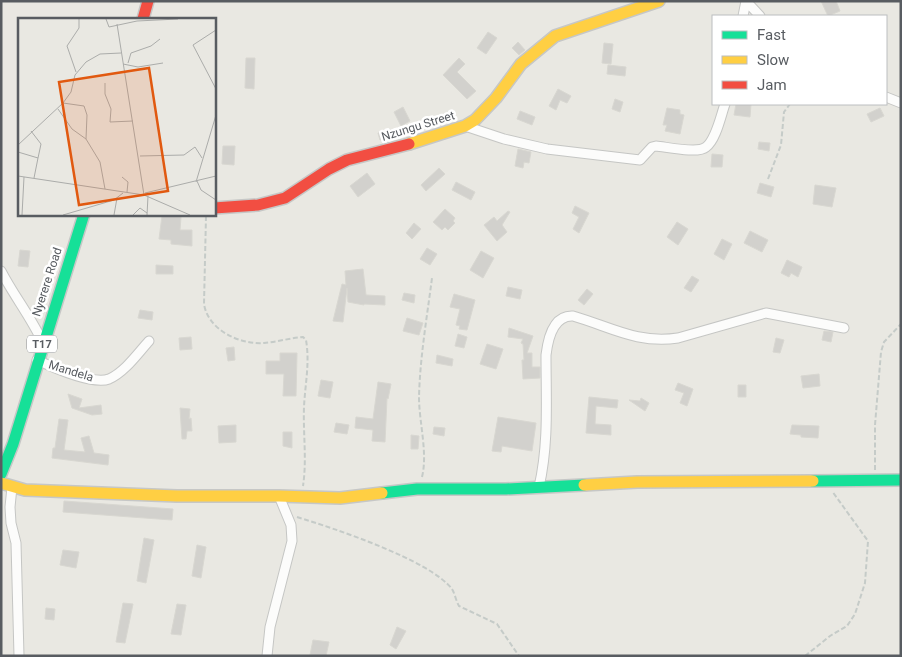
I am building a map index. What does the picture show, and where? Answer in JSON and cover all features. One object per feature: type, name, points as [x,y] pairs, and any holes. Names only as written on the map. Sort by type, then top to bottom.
[{"type":"street","points":[[143,18],[148,1]]},
{"type":"street","name":"Nzungu Street","points":[[215,208],[258,205],[285,198],[329,169],[347,160],[386,151],[465,126],[475,120],[487,108],[521,64],[555,36],[660,1]]},
{"type":"street","points":[[743,15],[746,1]]},
{"type":"street","points":[[746,1],[759,15]]},
{"type":"street","points":[[887,97],[901,103]]},
{"type":"street","points":[[465,126],[504,139],[547,149],[640,160],[652,147],[656,146],[698,150],[706,148],[712,140],[725,105]]},
{"type":"street","name":"Nyerere Road","points":[[1,474],[13,444],[37,360],[84,215]]},
{"type":"street","points":[[1,271],[4,282],[33,322],[43,343]]},
{"type":"street","points":[[539,487],[547,440],[546,355],[555,324],[560,318],[573,316],[630,336],[648,340],[678,338],[766,313],[844,328]]},
{"type":"street","name":"Mandela","points":[[37,360],[76,376],[102,380],[108,379],[118,372],[149,341]]},
{"type":"street","points":[[19,656],[16,543],[11,523],[7,485],[25,490],[177,496],[340,498],[416,489],[506,489],[637,482],[901,480]]},
{"type":"street","points":[[267,656],[268,638],[292,541],[291,525],[279,496]]},
{"type":"path","points":[[768,180],[781,145],[784,112],[789,105]]},
{"type":"path","points":[[206,215],[204,304],[205,311],[212,321],[224,332],[242,340],[265,343],[303,337],[306,340],[308,363],[304,406],[305,466],[302,497]]},
{"type":"path","points":[[416,489],[422,476],[424,464],[419,399],[422,356],[432,278]]},
{"type":"path","points":[[875,481],[875,425],[882,352],[884,342],[901,324]]},
{"type":"path","points":[[804,656],[830,636],[847,626],[855,614],[865,583],[868,541],[825,481]]},
{"type":"path","points":[[287,514],[367,541],[421,565],[451,588],[459,606],[497,624],[519,656]]},
{"type":"building","points":[[821,1],[836,1],[840,11],[828,15]]},
{"type":"building","points":[[488,32],[497,38],[486,54],[477,48]]},
{"type":"building","points":[[518,42],[525,50],[519,55],[512,48]]},
{"type":"building","points":[[604,43],[613,44],[611,64],[602,63]]},
{"type":"building","points":[[246,58],[255,58],[254,89],[245,88]]},
{"type":"building","points":[[459,58],[465,64],[457,72],[476,91],[467,99],[443,75]]},
{"type":"building","points":[[608,65],[626,67],[625,76],[607,74]]},
{"type":"building","points":[[558,89],[571,96],[567,103],[560,100],[556,110],[549,106]]},
{"type":"building","points":[[615,99],[623,102],[620,112],[612,109]]},
{"type":"building","points":[[736,105],[751,105],[750,117],[734,115]]},
{"type":"building","points":[[403,107],[410,121],[401,126],[394,112]]},
{"type":"building","points":[[667,108],[680,110],[680,114],[684,115],[680,134],[665,131],[667,125],[663,125]]},
{"type":"building","points":[[880,108],[884,116],[871,122],[867,114]]},
{"type":"building","points":[[520,111],[535,117],[532,125],[517,119]]},
{"type":"building","points":[[390,129],[392,136],[380,140],[378,133]]},
{"type":"building","points":[[759,142],[770,143],[769,151],[758,149]]},
{"type":"building","points":[[223,146],[235,146],[234,165],[222,164]]},
{"type":"building","points":[[518,149],[531,152],[529,163],[524,162],[523,168],[515,166]]},
{"type":"building","points":[[712,154],[723,155],[722,167],[711,167]]},
{"type":"building","points":[[439,168],[445,174],[426,191],[421,185]]},
{"type":"building","points":[[367,173],[375,184],[358,197],[350,186]]},
{"type":"building","points":[[456,182],[475,192],[471,200],[452,190]]},
{"type":"building","points":[[760,183],[774,187],[771,197],[757,193]]},
{"type":"building","points":[[815,185],[836,188],[832,207],[813,204]]},
{"type":"building","points":[[575,206],[589,213],[579,233],[573,229],[579,217],[572,213]]},
{"type":"building","points":[[445,209],[455,218],[453,221],[455,223],[448,230],[445,227],[442,230],[433,222]]},
{"type":"building","points":[[508,211],[510,212],[502,225],[507,232],[497,241],[484,225],[494,217],[497,221]]},
{"type":"building","points":[[162,216],[181,217],[180,230],[192,230],[192,246],[171,244],[171,240],[159,239]]},
{"type":"building","points":[[677,222],[688,229],[678,245],[667,237]]},
{"type":"building","points":[[414,223],[421,229],[412,239],[406,233]]},
{"type":"building","points":[[750,231],[768,240],[762,252],[744,243]]},
{"type":"building","points":[[722,239],[732,244],[724,260],[714,254]]},
{"type":"building","points":[[427,248],[437,254],[430,265],[420,259]]},
{"type":"building","points":[[20,250],[30,251],[28,267],[18,266]]},
{"type":"building","points":[[481,251],[494,258],[483,278],[470,270]]},
{"type":"building","points":[[787,260],[802,267],[798,277],[791,273],[789,277],[781,273]]},
{"type":"building","points":[[156,265],[173,266],[173,274],[156,274]]},
{"type":"building","points":[[363,269],[366,295],[385,296],[385,305],[364,305],[348,302],[347,288],[343,322],[333,321],[342,284],[346,285],[345,271]]},
{"type":"building","points":[[692,276],[699,280],[691,292],[684,288]]},
{"type":"building","points":[[508,287],[522,290],[520,299],[506,296]]},
{"type":"building","points":[[587,289],[593,294],[584,305],[578,300]]},
{"type":"building","points":[[404,293],[415,295],[414,303],[402,300]]},
{"type":"building","points":[[454,294],[475,300],[467,330],[459,329],[460,326],[456,325],[460,309],[450,307]]},
{"type":"building","points":[[140,310],[153,312],[152,320],[138,318]]},
{"type":"building","points":[[407,318],[423,323],[419,335],[403,331]]},
{"type":"building","points":[[509,328],[533,336],[527,353],[532,353],[532,367],[540,367],[540,378],[523,379],[522,360],[524,360],[523,344],[521,343],[523,339],[508,337]]},
{"type":"building","points":[[824,331],[833,332],[831,342],[822,340]]},
{"type":"building","points":[[458,334],[467,337],[464,348],[455,346]]},
{"type":"building","points":[[191,337],[192,349],[180,350],[179,338]]},
{"type":"building","points":[[776,338],[784,340],[780,353],[773,352]]},
{"type":"building","points":[[487,344],[503,349],[496,369],[480,364]]},
{"type":"building","points":[[234,347],[235,360],[228,361],[226,348]]},
{"type":"building","points":[[280,353],[297,353],[296,396],[283,396],[284,374],[266,374],[266,361],[280,361]]},
{"type":"building","points":[[437,355],[453,359],[452,366],[436,363]]},
{"type":"building","points":[[819,374],[820,386],[803,388],[801,376]]},
{"type":"building","points":[[321,380],[333,382],[330,398],[318,396]]},
{"type":"building","points":[[378,382],[391,384],[387,398],[385,442],[372,441],[373,430],[355,428],[356,417],[373,419]]},
{"type":"building","points":[[678,383],[693,389],[687,406],[680,403],[684,393],[675,390]]},
{"type":"building","points":[[738,385],[746,385],[746,397],[738,397]]},
{"type":"building","points":[[68,394],[82,399],[79,408],[101,405],[102,414],[92,415],[72,408]]},
{"type":"building","points":[[589,397],[618,400],[617,408],[596,406],[595,424],[611,425],[611,435],[586,433]]},
{"type":"building","points":[[641,398],[649,403],[645,411],[629,400],[640,401]]},
{"type":"building","points":[[180,408],[190,409],[189,419],[191,418],[192,431],[187,431],[186,439],[182,439]]},
{"type":"building","points":[[498,417],[536,423],[532,451],[502,446],[501,452],[492,451]]},
{"type":"building","points":[[59,419],[68,420],[64,450],[85,452],[81,438],[89,436],[94,453],[109,455],[108,465],[52,458]]},
{"type":"building","points":[[336,423],[349,425],[347,434],[334,432]]},
{"type":"building","points":[[236,425],[236,442],[219,443],[218,426]]},
{"type":"building","points":[[792,425],[819,426],[818,438],[790,434]]},
{"type":"building","points":[[434,427],[445,428],[444,436],[433,434]]},
{"type":"building","points":[[283,432],[292,432],[292,448],[283,446]]},
{"type":"building","points":[[411,435],[419,436],[418,449],[411,449]]},
{"type":"building","points":[[64,501],[173,509],[172,520],[63,512]]},
{"type":"building","points":[[144,538],[154,540],[146,583],[137,581]]},
{"type":"building","points":[[197,545],[206,547],[201,578],[192,576]]},
{"type":"building","points":[[63,550],[79,552],[76,568],[60,565]]},
{"type":"building","points":[[123,603],[133,604],[125,643],[116,642]]},
{"type":"building","points":[[177,604],[186,605],[181,635],[171,634]]},
{"type":"building","points":[[46,608],[55,609],[54,620],[45,619]]},
{"type":"building","points":[[397,627],[406,631],[396,649],[390,645]]},
{"type":"building","points":[[313,640],[329,642],[326,656],[310,655]]},
{"type":"traffic: fast","points":[[1,474],[13,444],[84,215]]},
{"type":"traffic: fast","points":[[813,481],[901,480]]},
{"type":"traffic: fast","points":[[382,493],[417,489],[506,489],[584,485]]},
{"type":"traffic: slow","points":[[409,144],[465,126],[475,120],[496,98],[521,64],[555,36],[659,1]]},
{"type":"traffic: slow","points":[[584,485],[637,482],[813,481]]},
{"type":"traffic: slow","points":[[1,483],[25,490],[177,496],[340,498],[382,493]]},
{"type":"traffic: jam","points":[[143,18],[148,1]]},
{"type":"traffic: jam","points":[[215,208],[258,205],[285,198],[329,169],[347,160],[409,144]]}]
